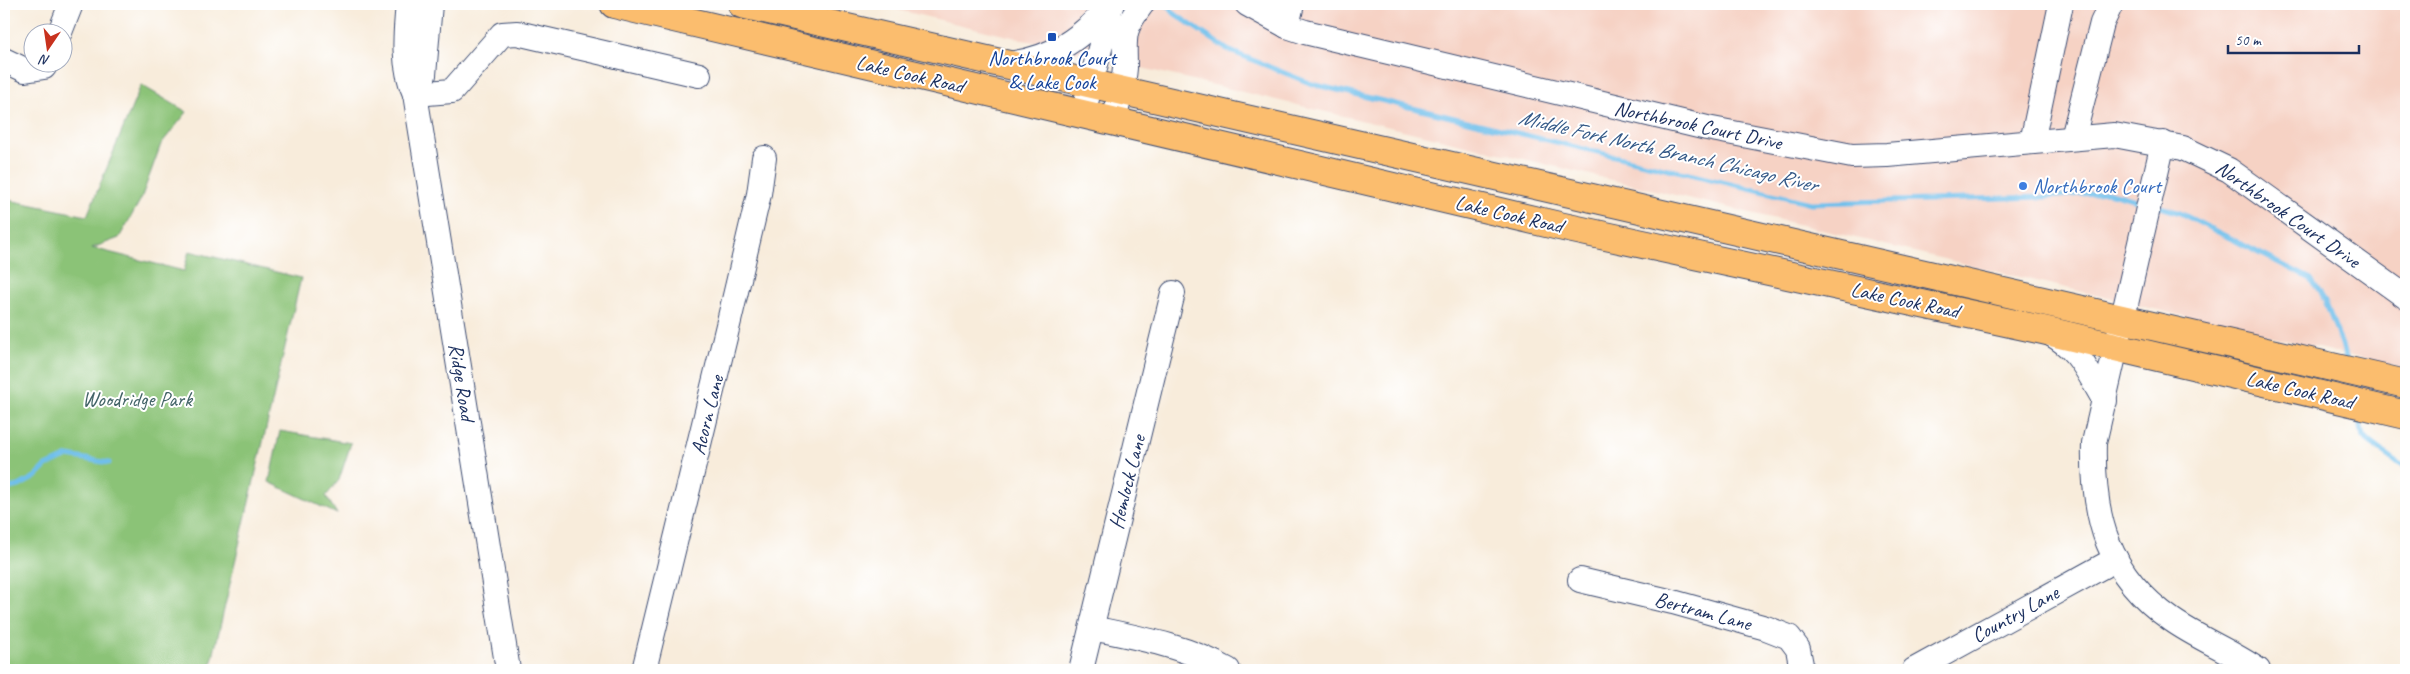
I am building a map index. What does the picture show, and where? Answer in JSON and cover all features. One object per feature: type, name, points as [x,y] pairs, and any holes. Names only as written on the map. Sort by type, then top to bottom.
[{"type":"main road","name":"Lake Cook Road","points":[[614,4],[1559,226],[2042,330],[2402,414]]},
{"type":"main road","name":"Lake Cook Road","points":[[742,4],[2124,318],[2396,382]]},
{"type":"street","points":[[64,22],[71,4]]},
{"type":"street","name":"Ridge Road","points":[[408,4],[405,33],[407,77],[415,94],[508,670]]},
{"type":"street","points":[[430,4],[424,75],[415,94],[452,91],[502,34],[517,33],[699,74]]},
{"type":"street","points":[[1083,114],[1112,4]]},
{"type":"street","points":[[1008,65],[1040,59],[1057,50],[1084,32],[1112,4]]},
{"type":"street","name":"Northbrook Court Drive","points":[[1246,4],[1593,102],[1707,128],[1845,154],[1887,156],[2114,135],[2183,148],[2229,170],[2406,297]]},
{"type":"street","points":[[2032,142],[2061,4]]},
{"type":"street","points":[[2073,138],[2102,23],[2111,4]]},
{"type":"street","points":[[1114,122],[1125,69],[1123,42],[1136,11]]},
{"type":"street","points":[[4,60],[22,69]]},
{"type":"street","points":[[2163,143],[2118,347],[2094,443],[2093,480],[2097,512],[2104,536],[2116,559],[2140,593],[2171,620],[2258,670]]},
{"type":"street","name":"Acorn Lane","points":[[644,670],[737,289],[759,194],[764,158]]},
{"type":"street","name":"Hemlock Lane","points":[[1081,670],[1173,293]]},
{"type":"street","points":[[2042,330],[2062,340],[2073,349],[2084,362],[2105,401]]},
{"type":"street","name":"Country Lane","points":[[1914,670],[2116,559]]},
{"type":"street","name":"Bertram Lane","points":[[1580,580],[1673,602],[1766,628],[1789,637],[1798,649],[1802,670]]},
{"type":"street","points":[[1092,628],[1174,646],[1205,657],[1228,670]]},
{"type":"shaded area","name":"Northbrook Court","points":[[873,4],[2406,4],[2406,369]]},
{"type":"green space","name":"Woodridge Park","points":[[141,85],[187,112],[161,144],[141,199],[119,238],[92,248],[184,271],[189,251],[301,278],[210,670],[4,670],[4,199],[87,216]]},
{"type":"green space","points":[[280,431],[351,443],[339,480],[326,496],[337,514],[269,482]]},
{"type":"waterway","name":"Middle Fork North Branch Chicago River","points":[[1166,4],[1175,14],[1228,50],[1312,84],[1811,203],[2045,197],[2108,192],[2143,202]]},
{"type":"waterway","name":"Middle Fork North Branch Chicago River","points":[[2154,205],[2180,213],[2311,279],[2325,301],[2342,345],[2346,361]]},
{"type":"waterway","name":"Middle Fork North Branch Chicago River","points":[[2358,413],[2363,437],[2396,462],[2406,467]]},
{"type":"waterway","points":[[4,489],[19,486],[35,477],[46,466],[68,456],[109,463]]},
{"type":"place","name":"Northbrook Court & Lake Cook","points":[[1052,37]]},
{"type":"place","name":"Northbrook Court","points":[[2023,186]]}]
